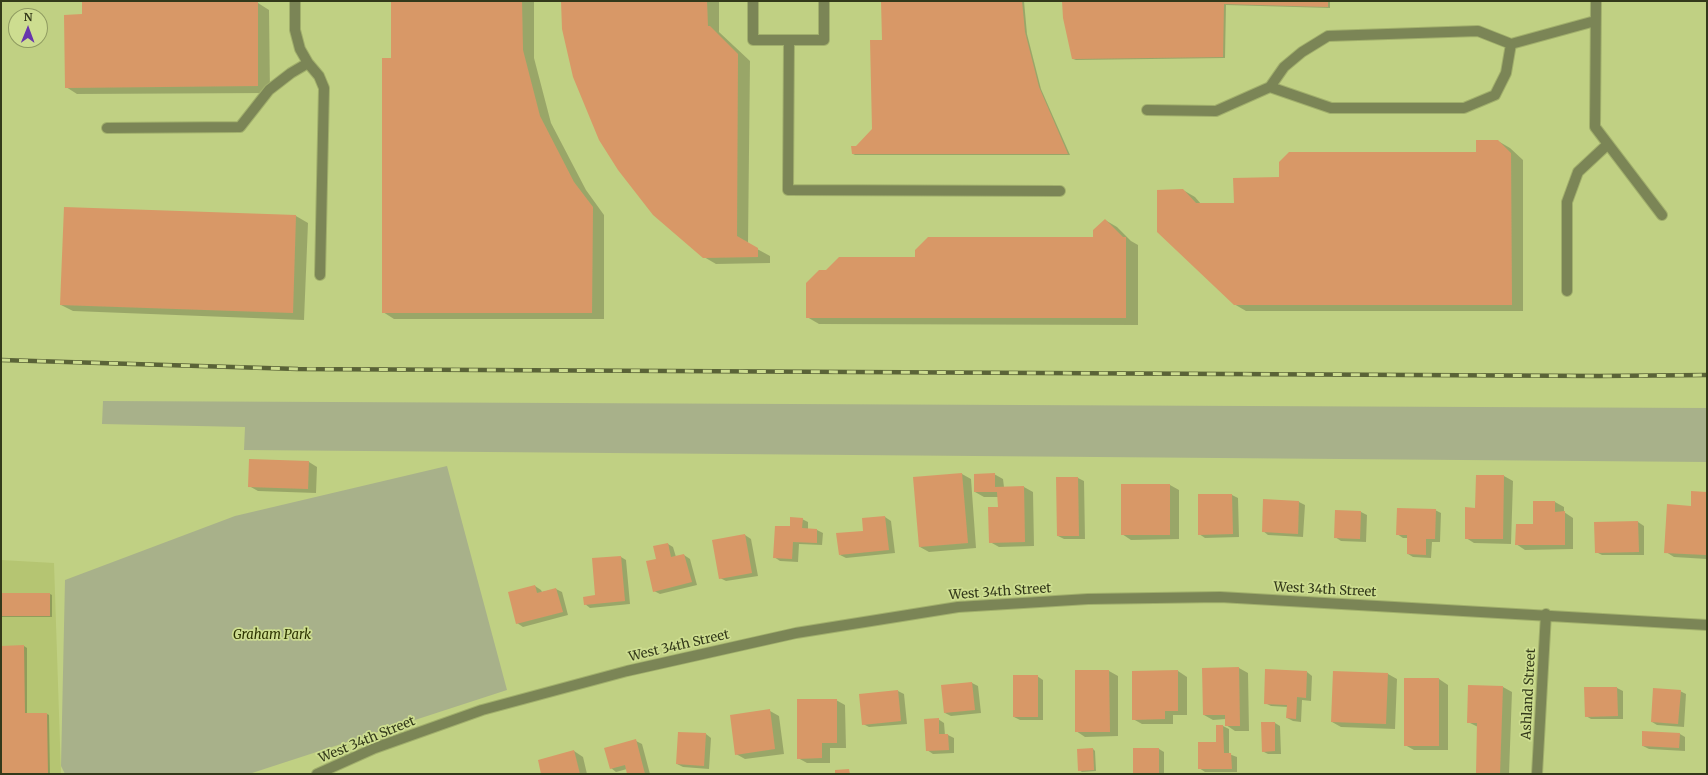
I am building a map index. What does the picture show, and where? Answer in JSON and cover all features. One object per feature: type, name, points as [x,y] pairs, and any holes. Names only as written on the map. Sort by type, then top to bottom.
[{"type":"street","points":[[295,1],[295,30],[300,49],[308,63],[319,76],[324,88],[320,275]]},
{"type":"street","points":[[753,1],[753,40],[824,40],[824,1]]},
{"type":"street","points":[[1596,1],[1595,127],[1662,215]]},
{"type":"street","points":[[1147,110],[1216,111],[1270,87],[1284,67],[1302,52],[1328,36],[1478,31],[1511,44],[1595,21]]},
{"type":"street","points":[[789,40],[788,190],[1060,191]]},
{"type":"street","points":[[1270,87],[1332,108],[1464,108],[1495,95],[1506,74],[1511,44]]},
{"type":"street","points":[[107,128],[240,127],[269,90],[291,73],[308,63]]},
{"type":"street","points":[[1567,291],[1567,202],[1578,172],[1608,144]]},
{"type":"street","name":"West 34th Street","points":[[318,774],[375,748],[482,710],[627,671],[796,633],[958,607],[1095,599],[1220,597],[1546,614],[1707,625]]},
{"type":"street","name":"Ashland Street","points":[[1537,774],[1546,614]]},
{"type":"shaded area","points":[[1,560],[54,563],[61,774],[1,774]]},
{"type":"green space","points":[[103,401],[1707,408],[1707,462],[244,450],[245,427],[102,424]]},
{"type":"green space","name":"Graham Park","points":[[447,466],[507,690],[249,774],[65,774],[61,766],[65,580],[235,516]]},
{"type":"building","points":[[82,1],[258,2],[258,86],[65,88],[64,15],[82,14]]},
{"type":"building","points":[[391,1],[522,1],[523,50],[540,116],[574,182],[593,207],[592,313],[382,313],[382,58],[391,58]]},
{"type":"building","points":[[561,1],[707,1],[708,26],[710,26],[738,54],[737,236],[758,248],[758,257],[703,258],[653,215],[618,170],[599,140],[573,77],[562,29]]},
{"type":"building","points":[[881,1],[1022,1],[1025,32],[1039,87],[1068,154],[852,154],[851,146],[856,146],[872,129],[870,40],[882,40]]},
{"type":"building","points":[[1062,1],[1328,1],[1328,7],[1224,4],[1223,57],[1072,59],[1063,18]]},
{"type":"building","points":[[1476,140],[1498,140],[1511,153],[1512,305],[1234,305],[1157,232],[1157,190],[1183,189],[1196,203],[1234,203],[1233,178],[1279,177],[1279,162],[1289,152],[1476,152]]},
{"type":"building","points":[[64,207],[296,215],[293,313],[60,305]]},
{"type":"building","points":[[1105,219],[1123,237],[1126,237],[1126,318],[806,318],[806,283],[819,270],[826,270],[839,257],[915,257],[915,250],[928,237],[1093,237],[1093,230]]},
{"type":"building","points":[[249,459],[309,461],[308,489],[248,487]]},
{"type":"building","points":[[962,473],[968,543],[919,547],[913,477]]},
{"type":"building","points":[[995,473],[995,487],[1024,486],[1025,542],[989,543],[988,507],[998,507],[997,492],[974,492],[974,474]]},
{"type":"building","points":[[1476,475],[1504,475],[1503,539],[1465,539],[1465,507],[1475,508]]},
{"type":"building","points":[[1056,477],[1078,477],[1079,536],[1057,536]]},
{"type":"building","points":[[1121,484],[1170,484],[1170,535],[1121,535]]},
{"type":"building","points":[[1691,491],[1707,492],[1706,555],[1664,553],[1667,504],[1691,506]]},
{"type":"building","points":[[1198,494],[1232,494],[1233,534],[1198,535]]},
{"type":"building","points":[[1263,499],[1299,501],[1298,534],[1262,532]]},
{"type":"building","points":[[1533,501],[1555,501],[1555,512],[1565,511],[1565,545],[1515,545],[1516,524],[1533,524]]},
{"type":"building","points":[[1397,508],[1436,509],[1435,539],[1426,539],[1426,555],[1407,554],[1407,535],[1396,535]]},
{"type":"building","points":[[1335,510],[1361,511],[1360,539],[1334,538]]},
{"type":"building","points":[[885,516],[889,550],[839,555],[836,533],[863,531],[862,518]]},
{"type":"building","points":[[790,517],[803,518],[802,528],[817,529],[817,543],[793,542],[792,559],[773,558],[775,526],[790,526]]},
{"type":"building","points":[[1638,521],[1639,552],[1595,553],[1594,522]]},
{"type":"building","points":[[745,534],[752,573],[719,579],[712,540]]},
{"type":"building","points":[[668,543],[671,557],[684,554],[692,582],[653,592],[646,561],[656,559],[653,546]]},
{"type":"building","points":[[621,556],[625,601],[584,605],[583,597],[595,595],[592,558]]},
{"type":"building","points":[[535,585],[537,593],[556,588],[563,612],[516,624],[508,592]]},
{"type":"building","points":[[1,593],[50,593],[50,616],[1,616]]},
{"type":"building","points":[[24,645],[25,713],[47,713],[48,774],[1,774],[1,646]]},
{"type":"building","points":[[1239,667],[1240,726],[1225,726],[1225,715],[1203,715],[1202,668]]},
{"type":"building","points":[[1265,669],[1307,671],[1306,698],[1297,697],[1296,719],[1286,718],[1287,705],[1264,704]]},
{"type":"building","points":[[1075,670],[1109,670],[1110,732],[1075,732]]},
{"type":"building","points":[[1178,670],[1178,711],[1165,711],[1165,719],[1132,720],[1132,671]]},
{"type":"building","points":[[1333,671],[1388,673],[1386,724],[1331,722]]},
{"type":"building","points":[[1013,675],[1038,675],[1038,717],[1013,717]]},
{"type":"building","points":[[1404,678],[1439,678],[1439,746],[1404,746]]},
{"type":"building","points":[[972,682],[975,710],[944,713],[941,685]]},
{"type":"building","points":[[1468,685],[1503,686],[1500,774],[1476,774],[1477,723],[1467,723]]},
{"type":"building","points":[[1584,687],[1617,687],[1618,716],[1585,717]]},
{"type":"building","points":[[1653,688],[1681,690],[1678,724],[1651,722]]},
{"type":"building","points":[[898,690],[901,721],[862,725],[859,694]]},
{"type":"building","points":[[797,699],[837,699],[837,743],[822,743],[822,758],[797,759]]},
{"type":"building","points":[[770,709],[775,749],[735,755],[730,715]]},
{"type":"building","points":[[939,718],[939,734],[948,734],[949,750],[926,751],[924,719]]},
{"type":"building","points":[[1261,722],[1275,722],[1275,751],[1262,752]]},
{"type":"building","points":[[1216,725],[1223,725],[1224,753],[1231,753],[1232,769],[1198,769],[1198,742],[1216,742]]},
{"type":"building","points":[[1642,731],[1680,733],[1679,748],[1642,746]]},
{"type":"building","points":[[678,732],[706,733],[704,766],[676,764]]},
{"type":"building","points":[[636,739],[645,774],[627,774],[625,765],[610,769],[604,748]]},
{"type":"building","points":[[1093,748],[1094,770],[1078,771],[1077,749]]},
{"type":"building","points":[[1133,748],[1159,748],[1159,774],[1133,774]]},
{"type":"building","points":[[574,750],[580,774],[541,774],[538,760]]},
{"type":"building","points":[[849,769],[850,774],[835,774],[835,770]]},
{"type":"railway","points":[[1,360],[298,369],[1599,376],[1707,375]]}]
